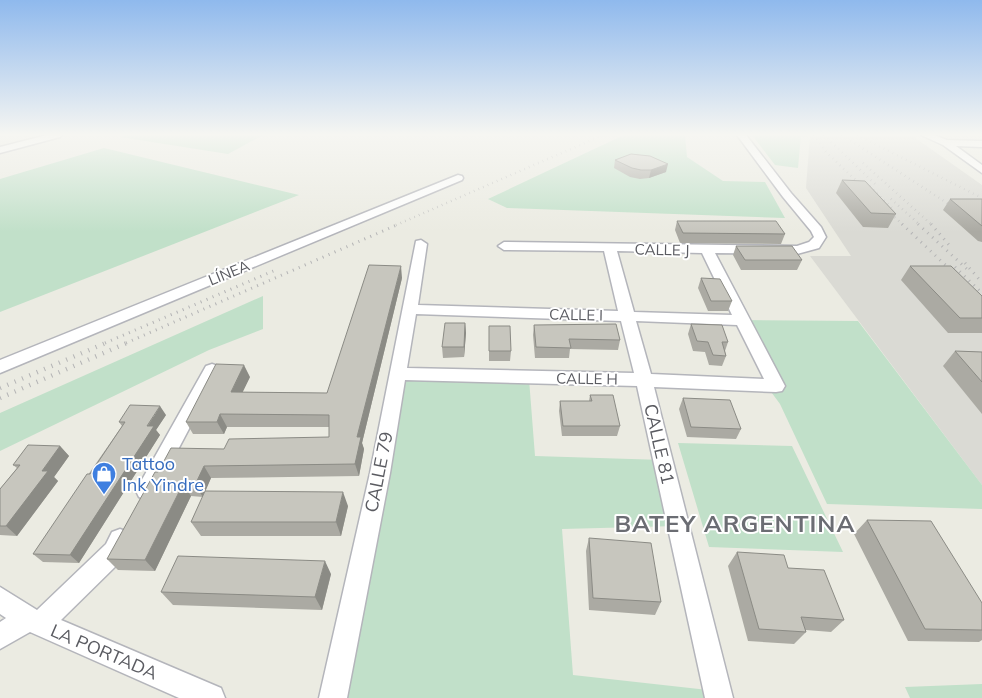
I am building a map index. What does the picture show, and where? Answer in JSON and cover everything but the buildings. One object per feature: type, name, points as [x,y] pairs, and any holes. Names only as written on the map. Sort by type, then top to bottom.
[{"type":"street","name":"CALLE J","points":[[504,246],[707,250],[797,250],[811,247],[818,242],[820,237],[817,230],[766,168]]},
{"type":"street","name":"LÍNEA","points":[[0,367],[458,178]]},
{"type":"street","name":"CALLE 79","points":[[333,698],[380,473],[422,244]]},
{"type":"street","name":"CALLE 81","points":[[610,249],[645,380],[719,698]]},
{"type":"street","points":[[707,250],[742,320]]},
{"type":"street","name":"CALLE I","points":[[409,309],[742,320]]},
{"type":"street","name":"CALLE H","points":[[397,374],[645,380],[776,386],[742,320]]},
{"type":"street","points":[[0,636],[34,622],[114,552],[212,370]]},
{"type":"street","name":"LA PORTADA","points":[[0,599],[34,622],[198,696]]},
{"type":"shaded area","points":[[808,168],[957,168],[982,185],[982,485],[810,256],[851,256],[806,188]]},
{"type":"green space","points":[[38,168],[185,168],[299,195],[0,312],[0,179]]},
{"type":"green space","points":[[555,168],[703,168],[723,181],[765,182],[785,218],[507,208],[488,199]]},
{"type":"green space","points":[[263,296],[263,329],[209,350],[0,451],[0,413]]},
{"type":"green space","points":[[742,320],[858,321],[982,485],[982,509],[827,504],[780,404],[766,385],[775,386]]},
{"type":"green space","points":[[397,374],[529,379],[535,456],[663,460],[677,526],[562,529],[573,675],[717,691],[718,698],[333,698]]},
{"type":"green space","points":[[678,443],[792,446],[843,552],[709,547]]},
{"type":"green space","points":[[982,684],[982,698],[910,698],[905,687]]},
{"type":"railway","points":[[396,225],[528,168]]},
{"type":"railway","points":[[842,168],[866,190]]},
{"type":"railway","points":[[858,168],[876,185]]},
{"type":"railway","points":[[868,168],[931,224]]},
{"type":"railway","points":[[892,168],[950,205]]},
{"type":"railway","points":[[922,168],[982,198]]},
{"type":"railway","points":[[866,183],[893,209]]},
{"type":"railway","points":[[891,199],[920,225]]},
{"type":"railway","points":[[884,207],[903,225]]},
{"type":"railway","points":[[126,343],[399,224]]},
{"type":"railway","points":[[902,224],[957,276]]},
{"type":"railway","points":[[918,224],[968,270]]},
{"type":"railway","points":[[931,224],[950,246]]},
{"type":"railway","points":[[965,263],[979,279]]},
{"type":"railway","points":[[955,267],[982,293]]},
{"type":"railway","points":[[105,343],[278,269]]},
{"type":"railway","points":[[0,388],[108,342]]},
{"type":"railway","points":[[0,398],[129,342]]},
{"type":"place","name":"Tattoo Ink Yindre","points":[[104,495]]},
{"type":"district","name":"BATEY ARGENTINA","points":[[735,524]]}]
